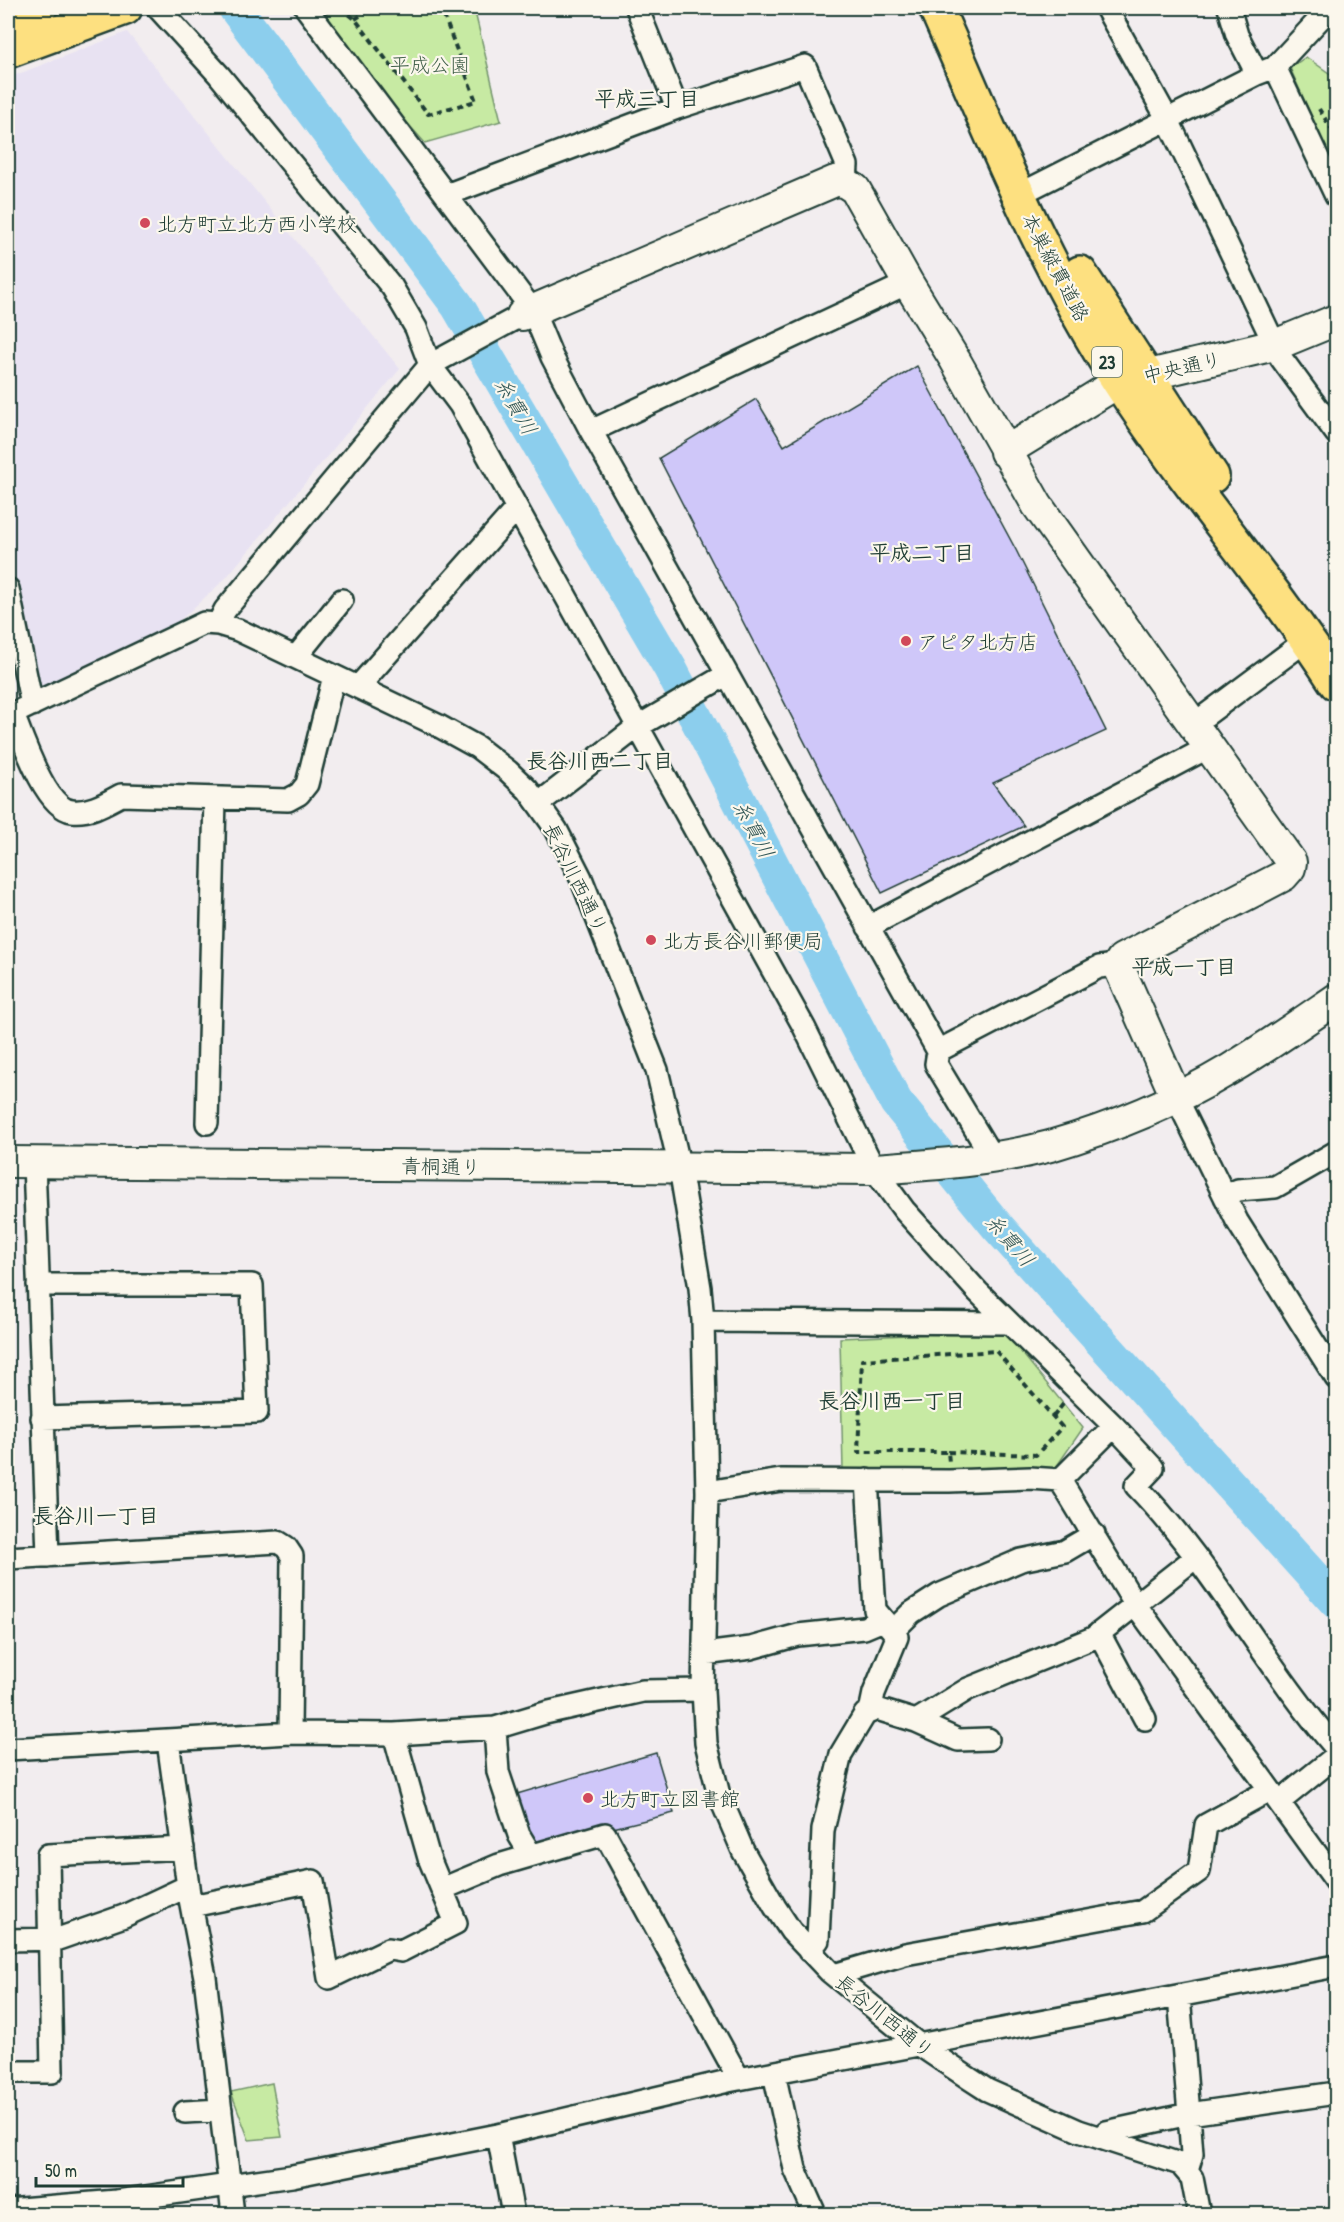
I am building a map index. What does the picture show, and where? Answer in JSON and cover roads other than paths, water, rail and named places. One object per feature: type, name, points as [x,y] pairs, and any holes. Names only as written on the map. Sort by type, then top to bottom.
[{"type":"main road","points":[[8,20],[40,8]]},
{"type":"main road","points":[[8,51],[126,8]]},
{"type":"main road","name":"本巣縦貫道路","points":[[936,8],[1026,190]]},
{"type":"main road","name":"本巣縦貫道路","points":[[957,8],[1026,190],[1050,263],[1132,378],[1193,486],[1322,642],[1336,683]]},
{"type":"street","points":[[158,8],[219,75],[392,287],[416,328],[432,363],[460,405],[641,724],[804,1027],[874,1169],[904,1210],[1008,1323],[1114,1426],[1153,1468],[1136,1486],[1164,1515],[1307,1714],[1336,1748]]},
{"type":"street","points":[[306,8],[446,195],[528,313],[722,678],[938,1051],[936,1064],[992,1157]]},
{"type":"street","points":[[637,8],[677,108]]},
{"type":"street","points":[[1106,8],[1168,120],[1281,358],[1336,433]]},
{"type":"street","points":[[1229,8],[1237,35],[1266,70],[1336,196]]},
{"type":"street","points":[[1026,190],[1266,70],[1330,8]]},
{"type":"street","points":[[446,195],[677,108],[805,66],[847,165],[846,182]]},
{"type":"street","points":[[18,712],[204,623],[218,624],[225,610],[432,363],[528,313],[841,180],[855,189],[955,360],[1036,506],[1289,858],[1290,868],[1283,876],[1122,959],[1118,965]]},
{"type":"street","points":[[591,431],[908,283]]},
{"type":"street","name":"中央通り","points":[[1005,452],[1132,378],[1275,345],[1336,320]]},
{"type":"street","points":[[357,687],[517,508]]},
{"type":"street","points":[[8,589],[18,712],[41,783],[53,799],[69,811],[82,811],[100,806],[120,795],[288,800],[299,794],[307,784],[334,676]]},
{"type":"street","points":[[296,657],[342,600]]},
{"type":"street","name":"長谷川西通り","points":[[218,624],[238,630],[296,657],[437,725],[477,747],[528,790],[556,829],[581,878],[657,1070],[680,1168],[699,1278],[703,1321],[707,1492],[704,1654],[706,1743],[719,1795],[743,1851],[775,1907],[809,1952],[834,1975],[918,2044],[987,2090],[1079,2131],[1180,2164],[1187,2171]]},
{"type":"street","points":[[868,927],[1202,735],[1322,642]]},
{"type":"street","points":[[538,804],[641,724],[722,678]]},
{"type":"street","points":[[207,1123],[215,798]]},
{"type":"street","points":[[938,1051],[1099,967],[1118,965]]},
{"type":"street","points":[[1118,965],[1176,1097],[1237,1221],[1336,1378]]},
{"type":"street","name":"青桐通り","points":[[21,1162],[874,1169],[992,1157],[1049,1146],[1131,1117],[1176,1097],[1229,1070],[1336,999]]},
{"type":"street","points":[[1225,1197],[1238,1190],[1275,1187],[1336,1152]]},
{"type":"street","points":[[21,1162],[38,1285],[48,1556]]},
{"type":"street","points":[[38,1285],[252,1285],[257,1412],[42,1418]]},
{"type":"street","points":[[703,1321],[1008,1323]]},
{"type":"street","points":[[707,1492],[781,1480],[949,1481],[1030,1478],[1060,1480],[1114,1426]]},
{"type":"street","points":[[867,1480],[875,1610],[897,1637],[874,1693],[870,1712]]},
{"type":"street","points":[[1060,1480],[1135,1604],[1336,1881]]},
{"type":"street","points":[[704,1654],[751,1648],[798,1635],[888,1625],[939,1595],[1021,1560],[1065,1551],[1094,1534]]},
{"type":"street","points":[[8,1558],[278,1542],[286,1547],[292,1556],[290,1733]]},
{"type":"street","points":[[916,1721],[968,1689],[1093,1638],[1196,1557]]},
{"type":"street","points":[[1099,1633],[1145,1719]]},
{"type":"street","points":[[8,1749],[290,1733],[394,1734],[495,1728],[595,1701],[643,1691],[704,1689]]},
{"type":"street","points":[[809,1952],[818,1940],[823,1830],[841,1754],[865,1714],[877,1709],[916,1721],[958,1740],[988,1739]]},
{"type":"street","points":[[495,1728],[498,1772],[519,1835],[531,1856]]},
{"type":"street","points":[[8,1940],[58,1939],[190,1896],[313,1881],[329,1978],[389,1948],[401,1952],[456,1923],[429,1858],[394,1734]]},
{"type":"street","points":[[168,1741],[190,1896],[206,1977],[233,2214]]},
{"type":"street","points":[[834,1975],[905,1954],[1143,1911],[1199,1871],[1206,1825],[1275,1796],[1336,1756]]},
{"type":"street","points":[[442,1889],[499,1865],[605,1834],[739,2079]]},
{"type":"street","points":[[8,2072],[52,2072],[48,1856],[183,1848]]},
{"type":"street","points":[[8,2210],[117,2201],[292,2176],[498,2135],[739,2079],[1336,1966]]},
{"type":"street","points":[[1179,1996],[1192,2154],[1187,2171],[1192,2178],[1199,2214]]},
{"type":"street","points":[[774,2073],[795,2169],[815,2214]]},
{"type":"street","points":[[1101,2138],[1106,2132],[1189,2114],[1336,2093]]},
{"type":"street","points":[[185,2112],[221,2110]]},
{"type":"street","points":[[498,2135],[513,2214]]},
{"type":"waterway","name":"糸貫川","points":[[235,8],[457,305],[670,668],[896,1102],[996,1225],[1336,1602]]},
{"type":"place","name":"北方町立北方西小学校","points":[[145,223]]},
{"type":"place","name":"アピタ北方店","points":[[906,641]]},
{"type":"place","name":"北方長谷川郵便局","points":[[651,940]]},
{"type":"place","name":"北方町立図書館","points":[[588,1798]]},
{"type":"district","name":"平成三丁目","points":[[647,98]]},
{"type":"district","name":"平成二丁目","points":[[922,552]]},
{"type":"district","name":"長谷川西二丁目","points":[[600,760]]},
{"type":"district","name":"平成一丁目","points":[[1184,966]]},
{"type":"district","name":"長谷川西一丁目","points":[[892,1400]]},
{"type":"district","name":"長谷川一丁目","points":[[96,1515]]},
{"type":"park label","name":"平成公園","points":[[430,64]]}]
